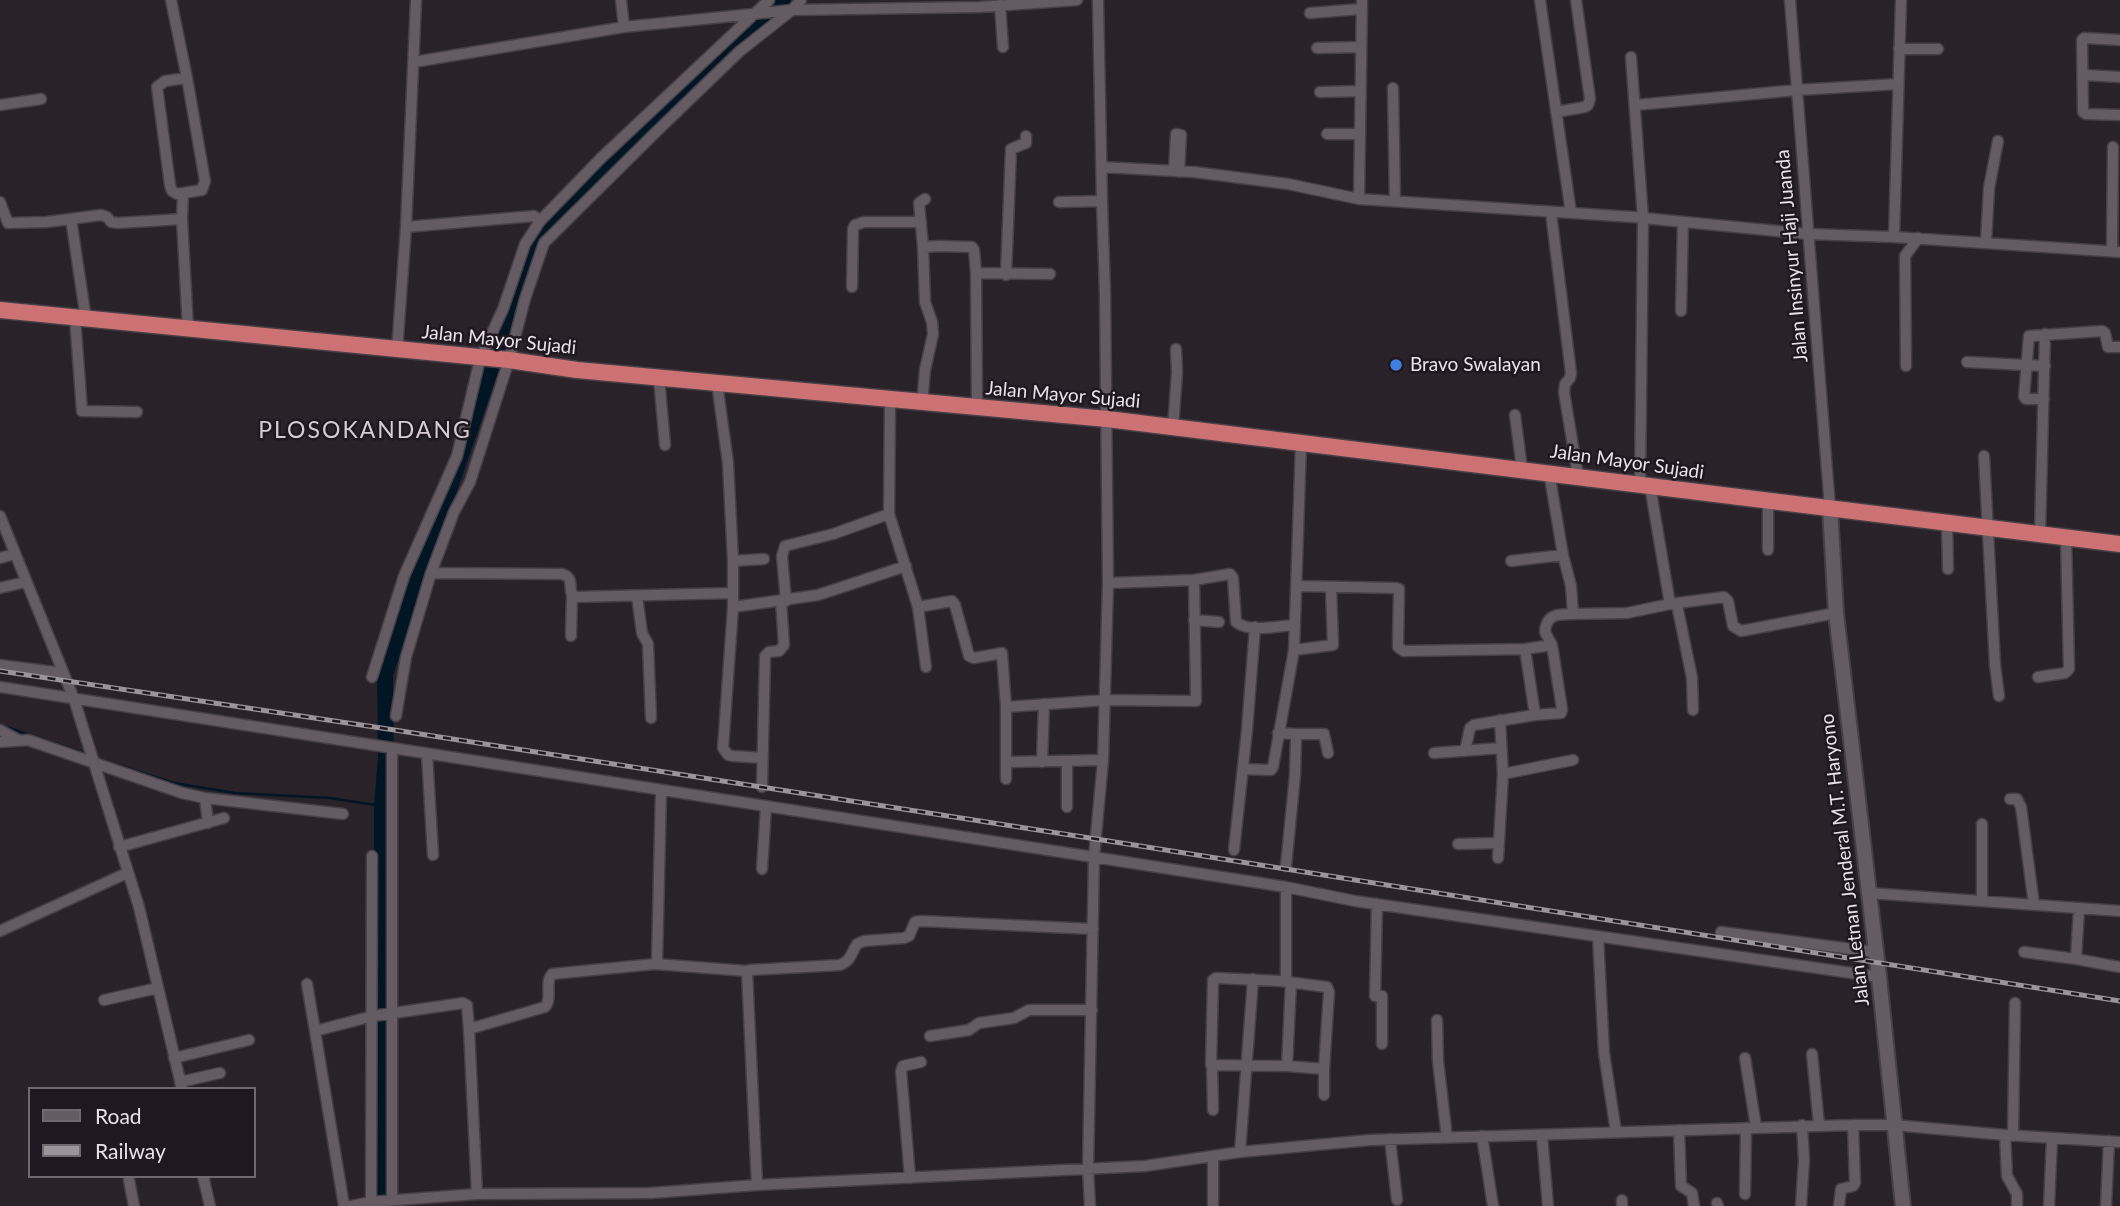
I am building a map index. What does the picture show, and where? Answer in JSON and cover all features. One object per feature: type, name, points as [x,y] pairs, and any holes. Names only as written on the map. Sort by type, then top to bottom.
[{"type":"highway","name":"Jalan Mayor Sujadi","points":[[0,310],[890,401],[1107,419],[2120,544]]},
{"type":"main road","name":"Jalan Letnan Jenderal M.T. Haryono","points":[[1830,508],[1836,613],[1903,1206]]},
{"type":"street","points":[[171,0],[187,78],[205,187],[198,192],[174,194],[170,185],[157,87],[164,81],[187,78]]},
{"type":"street","points":[[397,351],[406,226],[416,0]]},
{"type":"street","points":[[621,0],[624,27]]},
{"type":"street","points":[[372,677],[404,576],[457,456],[482,359],[503,309],[525,244],[540,221],[620,140],[769,0]]},
{"type":"street","points":[[396,716],[406,657],[431,573],[454,512],[470,482],[544,243],[740,51],[801,0]]},
{"type":"street","points":[[414,62],[624,27],[756,14],[1077,0]]},
{"type":"street","points":[[1090,1206],[1088,1169],[1094,857],[1103,761],[1108,583],[1098,0]]},
{"type":"street","points":[[1540,0],[1571,213]]},
{"type":"street","points":[[1556,111],[1585,107],[1590,99],[1576,0]]},
{"type":"street","name":"Jalan Insinyur Haji Juanda","points":[[1790,0],[1830,508]]},
{"type":"street","points":[[1894,237],[1901,0]]},
{"type":"street","points":[[1310,13],[1362,4],[1359,199]]},
{"type":"street","points":[[1000,5],[1003,47]]},
{"type":"street","points":[[2120,40],[2083,39],[2084,113],[2120,115]]},
{"type":"street","points":[[1317,48],[1361,47]]},
{"type":"street","points":[[1899,49],[1938,49]]},
{"type":"street","points":[[1631,57],[1643,218],[1645,486],[1692,678],[1693,710]]},
{"type":"street","points":[[2084,75],[2120,77]]},
{"type":"street","points":[[1636,105],[1898,84]]},
{"type":"street","points":[[1393,88],[1395,201]]},
{"type":"street","points":[[1320,92],[1360,91]]},
{"type":"street","points":[[0,105],[41,99]]},
{"type":"street","points":[[1327,134],[1360,134]]},
{"type":"street","points":[[1006,275],[1011,149],[1026,143],[1026,136]]},
{"type":"street","points":[[1986,243],[1989,188],[1998,141]]},
{"type":"street","points":[[1101,167],[1177,171],[1288,184],[1359,199],[1643,218],[1808,233],[2116,251],[2113,147]]},
{"type":"street","points":[[183,194],[188,329]]},
{"type":"street","points":[[922,404],[925,370],[933,334],[925,302],[919,203],[925,199]]},
{"type":"street","points":[[1059,202],[1102,201]]},
{"type":"street","points":[[0,202],[8,223],[101,215],[118,223],[182,219]]},
{"type":"street","points":[[1552,213],[1571,373],[1564,392],[1578,476]]},
{"type":"street","points":[[406,226],[534,216],[540,221]]},
{"type":"street","points":[[71,219],[80,319],[82,411],[137,412]]},
{"type":"street","points":[[852,287],[855,225],[864,222],[921,222]]},
{"type":"street","points":[[1681,311],[1683,222]]},
{"type":"street","points":[[1906,366],[1905,256],[1918,238]]},
{"type":"street","points":[[923,247],[970,246],[974,250],[977,408]]},
{"type":"street","points":[[976,273],[1050,274]]},
{"type":"street","points":[[2044,399],[2024,397],[2029,336],[2102,331],[2105,333],[2108,347],[2120,347]]},
{"type":"street","points":[[2040,533],[2045,334]]},
{"type":"street","points":[[1173,428],[1176,349]]},
{"type":"street","points":[[1967,362],[2045,366]]},
{"type":"street","points":[[659,378],[665,445]]},
{"type":"street","points":[[717,383],[728,463],[733,561],[733,607],[723,748],[724,752],[733,756],[763,758]]},
{"type":"street","points":[[890,401],[889,514],[918,607],[926,667]]},
{"type":"street","points":[[1515,415],[1522,469]]},
{"type":"street","points":[[1243,769],[1271,770],[1273,767],[1294,650],[1301,443]]},
{"type":"street","points":[[1984,456],[1994,665],[1999,696]]},
{"type":"street","points":[[1549,472],[1571,586],[1573,614]]},
{"type":"street","points":[[1768,501],[1768,550]]},
{"type":"street","points":[[762,787],[765,656],[769,652],[779,651],[784,645],[782,556],[785,546],[833,534],[889,514]]},
{"type":"street","points":[[0,516],[74,699],[139,907],[181,1085],[220,1073]]},
{"type":"street","points":[[1947,522],[1948,569]]},
{"type":"street","points":[[2038,677],[2065,673],[2069,669],[2066,536]]},
{"type":"street","points":[[0,558],[15,554]]},
{"type":"street","points":[[1511,561],[1563,555]]},
{"type":"street","points":[[733,561],[764,559]]},
{"type":"street","points":[[733,607],[818,595],[906,566]]},
{"type":"street","points":[[431,573],[568,575],[572,595],[571,636]]},
{"type":"street","points":[[1108,583],[1194,580],[1230,574],[1233,578],[1236,622],[1242,626],[1255,627],[1295,625]]},
{"type":"street","points":[[1006,707],[1105,700],[1196,701],[1194,580]]},
{"type":"street","points":[[0,587],[26,582]]},
{"type":"street","points":[[1297,586],[1396,587],[1399,589],[1398,647],[1404,651],[1525,649],[1552,645]]},
{"type":"street","points":[[1294,650],[1333,645],[1331,587]]},
{"type":"street","points":[[572,595],[637,597],[732,593]]},
{"type":"street","points":[[637,597],[642,633],[648,644],[651,718]]},
{"type":"street","points":[[1465,751],[1470,728],[1474,724],[1562,712],[1552,645],[1545,632],[1549,618],[1555,614],[1627,613],[1724,597],[1728,601],[1733,626],[1741,631],[1836,613]]},
{"type":"street","points":[[918,607],[952,601],[968,656],[974,658],[1002,653],[1006,707],[1006,779]]},
{"type":"street","points":[[1194,620],[1219,622]]},
{"type":"street","points":[[1234,850],[1255,627]]},
{"type":"street","points":[[1525,649],[1535,715]]},
{"type":"street","points":[[0,665],[62,673]]},
{"type":"street","points":[[0,687],[1286,887],[1377,904],[1879,977]]},
{"type":"street","points":[[1042,762],[1044,704]]},
{"type":"street","points":[[1498,858],[1503,774],[1500,720]]},
{"type":"street","points":[[0,730],[18,740]]},
{"type":"street","points":[[1278,733],[1324,734],[1328,753]]},
{"type":"street","points":[[1286,866],[1295,775],[1296,734]]},
{"type":"street","points":[[0,742],[18,740],[37,743],[92,758],[182,793],[205,798],[343,814]]},
{"type":"street","points":[[379,1202],[389,1014],[391,748]]},
{"type":"street","points":[[1434,753],[1501,748]]},
{"type":"street","points":[[427,754],[433,855]]},
{"type":"street","points":[[1503,774],[1573,760]]},
{"type":"street","points":[[1006,762],[1103,761]]},
{"type":"street","points":[[1067,762],[1067,807]]},
{"type":"street","points":[[655,964],[658,959],[661,791]]},
{"type":"street","points":[[205,798],[208,823]]},
{"type":"street","points":[[2010,799],[2017,799],[2021,807],[2034,905]]},
{"type":"street","points":[[762,869],[766,806]]},
{"type":"street","points":[[119,848],[223,818]]},
{"type":"street","points":[[1982,824],[1982,901]]},
{"type":"street","points":[[1458,844],[1499,843]]},
{"type":"street","points":[[372,856],[372,1016],[379,1202]]},
{"type":"street","points":[[0,931],[127,873]]},
{"type":"street","points":[[1286,887],[1287,1066]]},
{"type":"street","points":[[1869,893],[2120,911]]},
{"type":"street","points":[[1377,904],[1370,996],[1382,996],[1382,1044]]},
{"type":"street","points":[[2076,959],[2079,908]]},
{"type":"street","points":[[469,1030],[545,1007],[548,1003],[549,978],[552,974],[655,964],[747,971],[840,965],[852,957],[856,944],[904,938],[912,933],[912,925],[915,922],[1093,929]]},
{"type":"street","points":[[1721,932],[1875,952]]},
{"type":"street","points":[[1598,936],[1604,1053],[1616,1132]]},
{"type":"street","points":[[2024,952],[2120,967]]},
{"type":"street","points":[[747,971],[757,1185]]},
{"type":"street","points":[[1213,1110],[1210,1064],[1213,980],[1216,978],[1288,979],[1325,986],[1328,989],[1324,1094]]},
{"type":"street","points":[[1240,1152],[1253,979]]},
{"type":"street","points":[[306,984],[344,1206]]},
{"type":"street","points":[[104,1000],[158,988]]},
{"type":"street","points":[[315,1031],[372,1016],[463,1003],[467,1005],[477,1194]]},
{"type":"street","points":[[2015,1003],[2007,1176],[2017,1194],[2017,1206]]},
{"type":"street","points":[[930,1036],[969,1030],[979,1023],[1014,1018],[1028,1010],[1092,1010]]},
{"type":"street","points":[[1437,1020],[1438,1062],[1447,1138]]},
{"type":"street","points":[[174,1058],[249,1040]]},
{"type":"street","points":[[1812,1054],[1819,1125]]},
{"type":"street","points":[[1745,1058],[1751,1128],[1745,1194]]},
{"type":"street","points":[[910,1178],[901,1071],[903,1066],[921,1062]]},
{"type":"street","points":[[1212,1066],[1324,1069]]},
{"type":"street","points":[[351,1206],[477,1194],[651,1193],[757,1185],[1145,1166],[1240,1152],[1390,1139],[1542,1136],[1802,1125],[1894,1125],[2052,1139],[2114,1141],[2106,1206]]},
{"type":"street","points":[[1801,1206],[1804,1160],[1802,1125]]},
{"type":"street","points":[[1839,1206],[1841,1189],[1855,1183],[1853,1125]]},
{"type":"street","points":[[1679,1130],[1681,1186],[1692,1193],[1694,1206]]},
{"type":"street","points":[[1482,1136],[1493,1206]]},
{"type":"street","points":[[1542,1136],[1548,1206]]},
{"type":"street","points":[[1390,1139],[1397,1200]]},
{"type":"street","points":[[2049,1206],[2052,1139]]},
{"type":"street","points":[[1213,1156],[1213,1206]]},
{"type":"street","points":[[204,1178],[211,1206]]},
{"type":"street","points":[[129,1180],[134,1206]]},
{"type":"street","points":[[651,1193],[653,1206]]},
{"type":"waterway","points":[[382,1206],[382,806],[386,757],[385,674],[536,239],[783,0]]},
{"type":"waterway","points":[[3,726],[90,755]]},
{"type":"waterway","points":[[96,758],[174,783],[235,793],[330,798],[382,806]]},
{"type":"railway","points":[[0,671],[1096,839],[2120,1001]]},
{"type":"place","name":"Bravo Swalayan","points":[[1396,365]]},
{"type":"district","name":"PLOSOKANDANG","points":[[365,431]]}]
